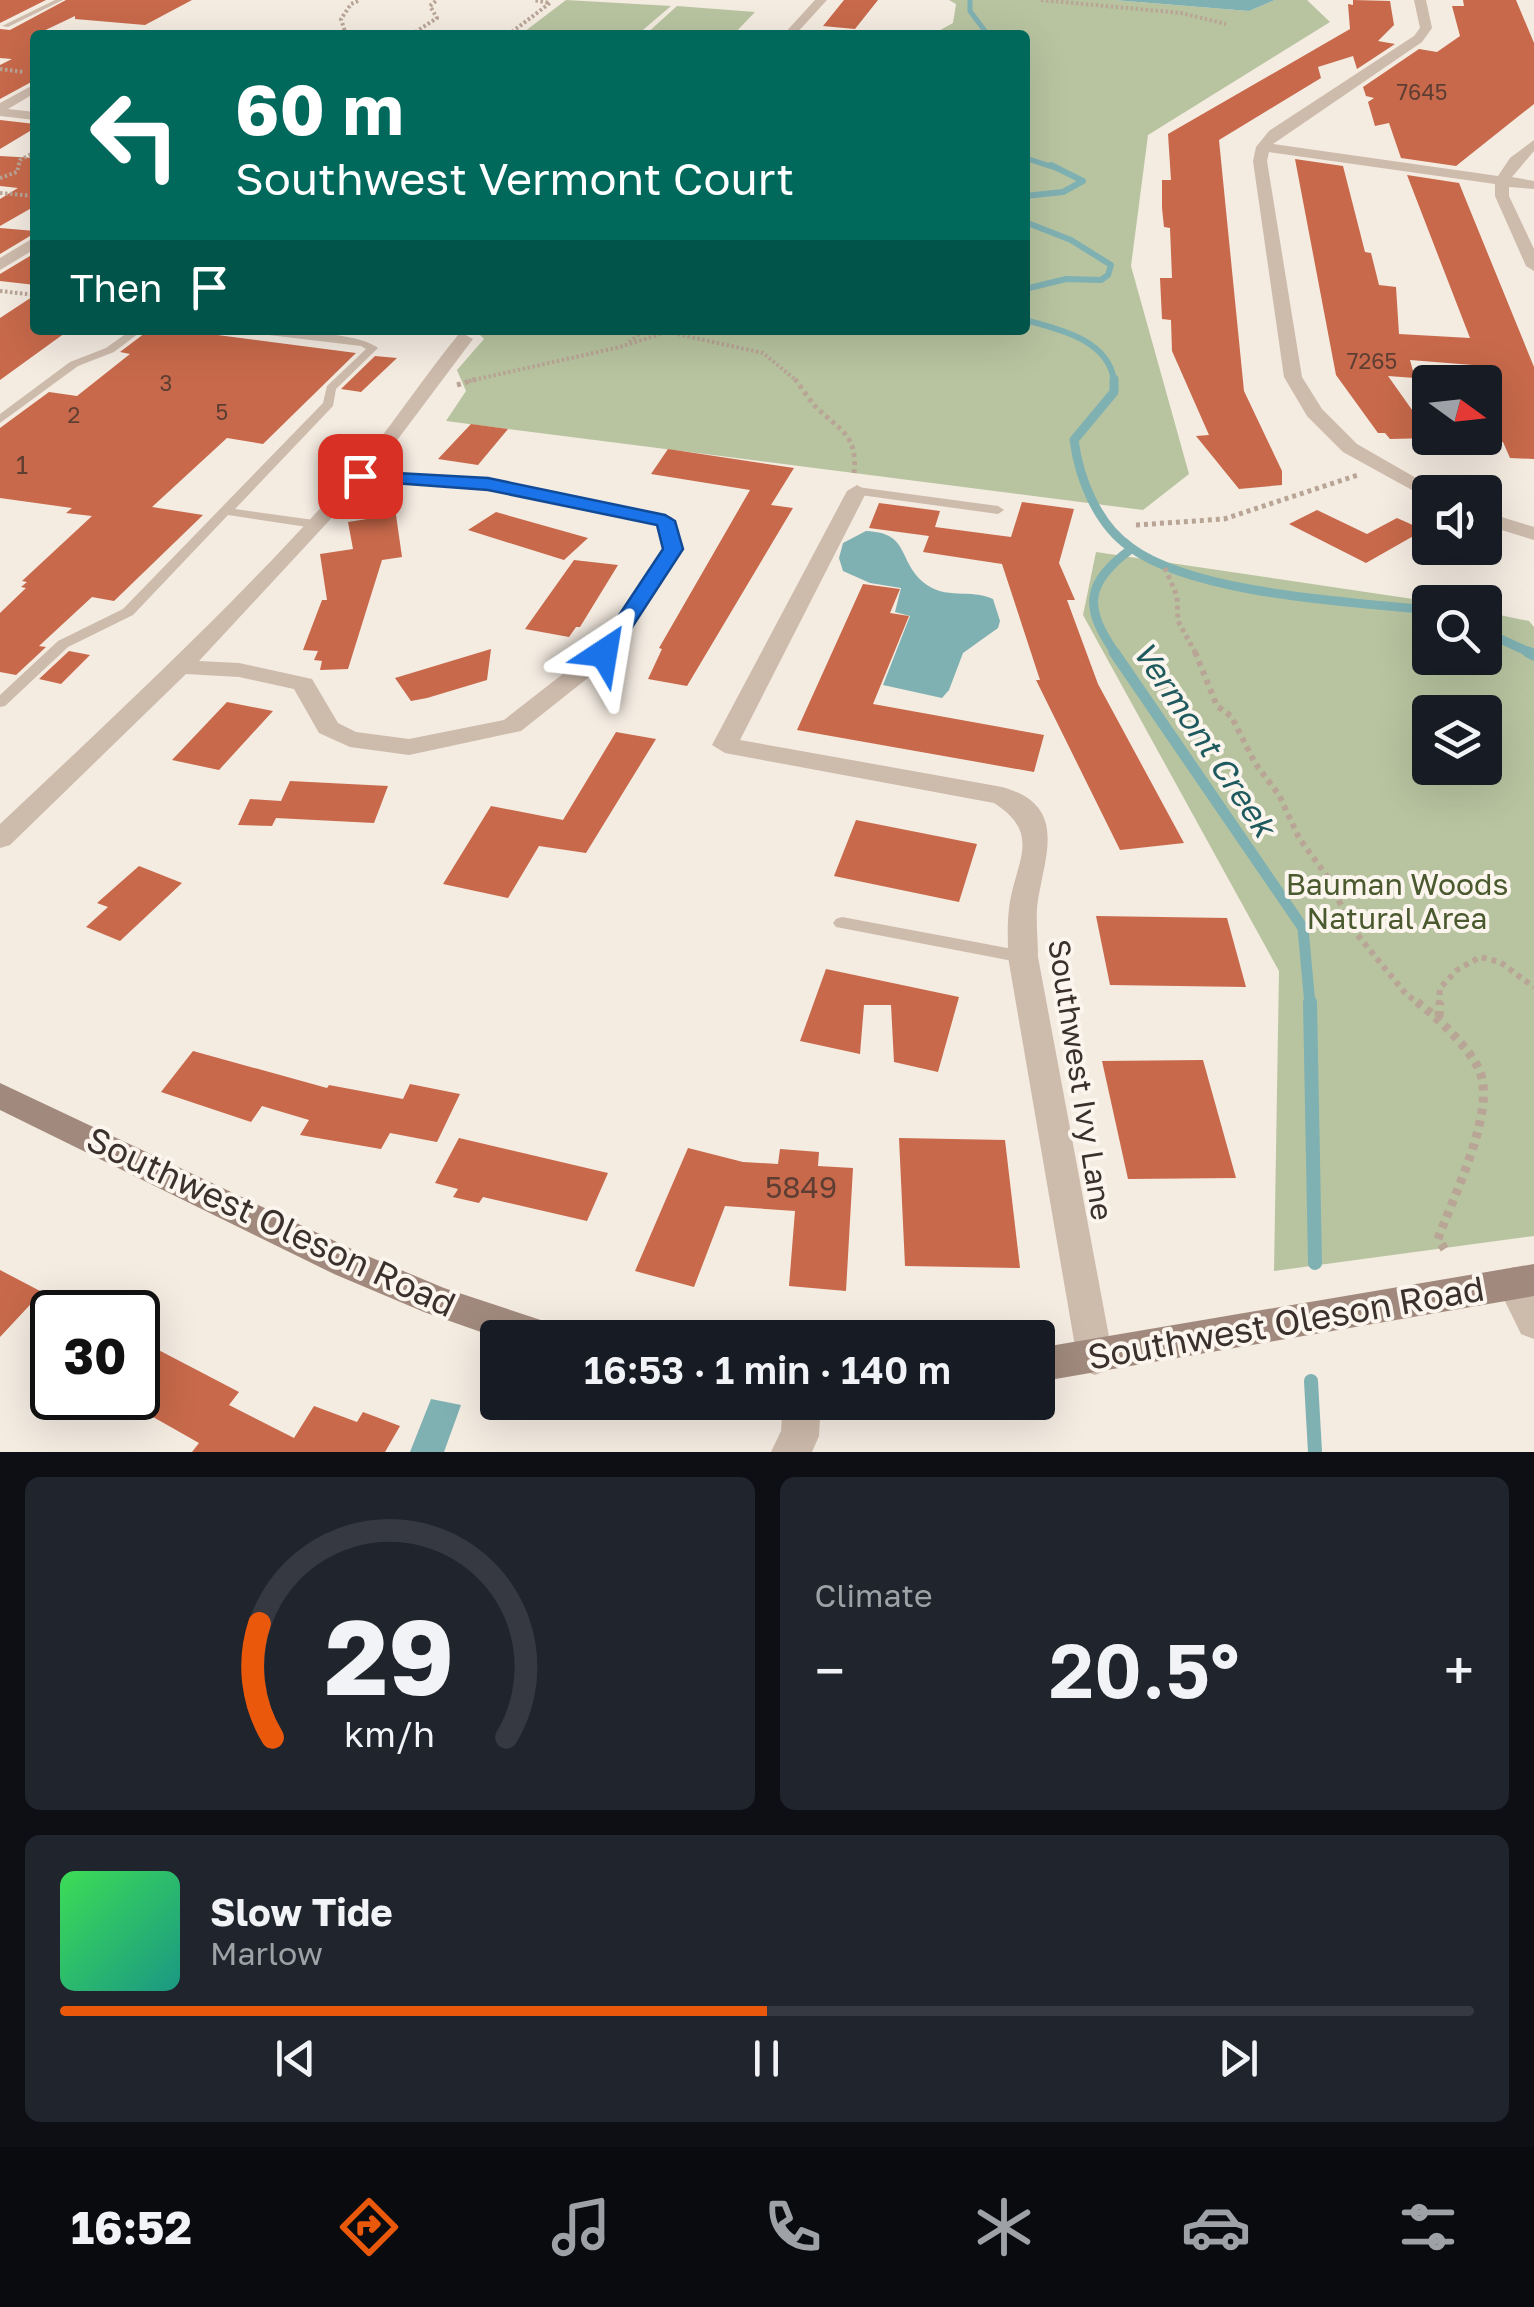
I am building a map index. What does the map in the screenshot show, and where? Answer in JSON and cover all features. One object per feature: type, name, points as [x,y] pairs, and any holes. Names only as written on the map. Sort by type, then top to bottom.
[{"type":"main road","name":"Southwest Oleson Road","points":[[0,1096],[346,1263],[493,1320]]},
{"type":"main road","name":"Southwest Oleson Road","points":[[1055,1363],[1524,1281]]},
{"type":"street","points":[[794,30],[821,0]]},
{"type":"street","points":[[1412,484],[1350,448],[1314,412],[1293,377],[1260,161],[1263,147],[1274,134],[1418,39],[1426,28],[1420,0]]},
{"type":"street","points":[[0,110],[30,84]]},
{"type":"street","points":[[0,110],[30,115]]},
{"type":"street","points":[[1534,144],[1508,168],[1502,196],[1534,266]]},
{"type":"street","points":[[1263,147],[1534,184]]},
{"type":"street","points":[[0,265],[30,245]]},
{"type":"street","points":[[0,839],[180,666],[360,476],[417,396],[464,340]]},
{"type":"street","points":[[180,666],[238,670],[303,684],[328,728],[350,740],[409,747],[512,726],[604,653],[673,549],[665,521],[636,514],[488,484],[360,476]]},
{"type":"street","name":"Southwest Ivy Lane","points":[[856,483],[725,745],[1002,796],[1027,812],[1037,842],[1023,908],[1023,956],[1095,1358]]},
{"type":"street","points":[[1502,524],[1534,534]]},
{"type":"street","points":[[1524,1281],[1534,1323]]},
{"type":"street","points":[[790,1452],[800,1436],[801,1420]]},
{"type":"lane","points":[[3,25],[60,0]]},
{"type":"lane","points":[[3,25],[19,26]]},
{"type":"lane","points":[[0,420],[74,364],[110,350],[131,335]]},
{"type":"lane","points":[[0,704],[63,644],[128,612],[329,404],[331,388],[373,348],[364,342],[298,335]]},
{"type":"lane","points":[[856,483],[998,510]]},
{"type":"lane","points":[[224,511],[314,524]]},
{"type":"lane","points":[[842,924],[1023,956]]},
{"type":"path","points":[[345,30],[342,18],[360,0]]},
{"type":"path","points":[[418,30],[436,18],[430,6],[437,0]]},
{"type":"path","points":[[515,30],[550,3],[533,0]]},
{"type":"path","points":[[1041,0],[1181,13],[1226,24]]},
{"type":"path","points":[[0,69],[30,79]]},
{"type":"path","points":[[0,178],[18,172],[20,160],[30,155]]},
{"type":"path","points":[[0,193],[30,196]]},
{"type":"path","points":[[0,291],[30,294]]},
{"type":"path","points":[[624,345],[638,335]]},
{"type":"path","points":[[417,396],[656,335]]},
{"type":"path","points":[[688,335],[748,348],[782,364],[852,442],[856,483]]},
{"type":"path","points":[[1136,524],[1224,520],[1379,466]]},
{"type":"path","points":[[1165,568],[1178,596],[1178,621],[1186,630],[1217,706],[1231,716],[1255,764],[1279,795],[1300,838],[1329,879],[1351,926],[1406,994],[1440,1018]]},
{"type":"path","points":[[1448,1254],[1438,1239],[1440,1228],[1465,1171],[1484,1101],[1480,1072],[1436,1010],[1440,988],[1457,970],[1480,957],[1500,962],[1534,988]]},
{"type":"green space","points":[[566,0],[671,6],[643,30],[527,30]]},
{"type":"green space","points":[[949,0],[1114,0],[1249,11],[1275,0],[1307,0],[1330,22],[1148,135],[1131,266],[1189,474],[1143,510],[446,421],[466,391],[457,370],[484,339],[480,335],[1030,335],[1030,30],[940,30],[953,23],[956,4]]},
{"type":"green space","points":[[677,6],[755,12],[738,30],[651,30]]},
{"type":"green space","name":"Bauman Woods Natural Area","points":[[1096,552],[1412,599],[1412,675],[1502,675],[1502,615],[1529,621],[1534,627],[1534,1236],[1274,1271],[1279,971],[1083,615]]},
{"type":"water","points":[[1114,0],[1275,0],[1249,11]]},
{"type":"water","points":[[866,531],[897,542],[915,573],[932,588],[993,599],[1000,621],[998,628],[963,653],[942,698],[883,685],[910,616],[895,612],[901,588],[870,583],[843,571],[839,558],[843,543]]},
{"type":"water","points":[[431,1399],[461,1405],[444,1452],[410,1452]]},
{"type":"building","points":[[0,0],[46,0],[0,23]]},
{"type":"building","points":[[66,0],[192,0],[145,25],[75,16],[46,30],[30,30],[30,83],[0,99],[0,65],[12,59],[0,58],[0,29],[10,30]]},
{"type":"building","points":[[844,0],[878,0],[855,29],[823,26]]},
{"type":"building","points":[[1353,0],[1390,1],[1394,25],[1378,41],[1395,44],[1357,69],[1353,56],[1318,67],[1321,78],[1219,140],[1244,391],[1282,471],[1282,485],[1239,489],[1196,436],[1209,435],[1172,351],[1171,320],[1162,319],[1160,278],[1172,278],[1170,228],[1164,227],[1162,208],[1162,180],[1171,180],[1168,134],[1350,29],[1348,4],[1353,5]]},
{"type":"building","points":[[1463,0],[1516,0],[1534,43],[1534,104],[1456,166],[1401,158],[1389,123],[1375,126],[1368,102],[1374,98],[1366,96],[1363,87],[1419,49],[1437,52],[1460,36],[1452,6],[1464,6]]},
{"type":"building","points":[[0,120],[30,123],[30,131],[0,149]]},
{"type":"building","points":[[0,156],[30,158],[30,209],[0,226],[0,199],[18,188],[0,186]]},
{"type":"building","points":[[1295,159],[1343,166],[1365,252],[1371,253],[1379,285],[1396,287],[1399,334],[1470,338],[1407,175],[1459,183],[1534,367],[1534,459],[1510,458],[1502,442],[1502,365],[1410,360],[1412,378],[1388,376],[1412,410],[1412,438],[1390,439],[1385,433],[1378,433],[1336,375]]},
{"type":"building","points":[[0,228],[30,231],[30,236],[0,254]]},
{"type":"building","points":[[30,256],[30,284],[0,281],[0,274]]},
{"type":"building","points":[[30,298],[30,335],[62,335],[0,380],[0,318]]},
{"type":"building","points":[[142,335],[217,335],[356,353],[263,444],[227,438],[152,507],[203,515],[114,601],[92,597],[39,646],[46,647],[16,675],[0,672],[0,613],[26,588],[21,587],[27,582],[22,581],[92,516],[66,513],[72,508],[0,498],[0,428],[49,392],[77,396],[130,354],[120,352]]},
{"type":"building","points":[[375,356],[397,358],[361,392],[341,389]]},
{"type":"building","points":[[471,424],[508,429],[478,465],[438,459]]},
{"type":"building","points":[[668,449],[794,468],[771,505],[793,508],[687,686],[648,679],[662,649],[659,648],[750,490],[651,474]]},
{"type":"building","points":[[394,501],[402,557],[382,560],[348,669],[320,670],[322,661],[314,660],[318,651],[303,650],[322,600],[327,600],[320,554],[353,549],[348,522],[367,519],[366,505]]},
{"type":"building","points":[[1022,502],[1074,509],[1059,563],[1075,600],[1067,600],[1098,684],[1184,843],[1120,850],[1036,680],[1040,680],[1002,564],[923,552],[929,536],[869,528],[879,503],[940,511],[935,527],[1011,537]]},
{"type":"building","points":[[1317,510],[1367,534],[1397,518],[1412,525],[1412,537],[1366,563],[1289,524]]},
{"type":"building","points":[[496,512],[588,538],[564,560],[468,530]]},
{"type":"building","points":[[574,560],[618,565],[580,627],[569,637],[525,629]]},
{"type":"building","points":[[863,584],[900,589],[890,613],[909,616],[873,704],[1044,735],[1034,772],[797,730]]},
{"type":"building","points":[[491,649],[487,680],[411,701],[395,678]]},
{"type":"building","points":[[69,651],[90,655],[61,684],[39,679]]},
{"type":"building","points":[[227,702],[273,711],[219,770],[172,760]]},
{"type":"building","points":[[616,732],[656,739],[586,853],[539,846],[508,898],[443,884],[491,806],[563,820]]},
{"type":"building","points":[[290,781],[388,786],[374,823],[276,818],[272,826],[238,825],[250,799],[281,801]]},
{"type":"building","points":[[856,820],[977,844],[959,902],[834,876]]},
{"type":"building","points":[[139,866],[182,883],[120,941],[86,927],[108,907],[97,903]]},
{"type":"building","points":[[1096,916],[1227,918],[1246,987],[1110,985]]},
{"type":"building","points":[[826,969],[959,997],[938,1072],[894,1062],[891,1005],[864,1005],[860,1054],[800,1041]]},
{"type":"building","points":[[193,1051],[327,1088],[329,1085],[403,1099],[410,1084],[460,1094],[437,1142],[390,1133],[381,1149],[300,1135],[309,1120],[262,1106],[251,1122],[161,1092]]},
{"type":"building","points":[[1203,1060],[1236,1178],[1128,1179],[1102,1061]]},
{"type":"building","points":[[459,1138],[608,1173],[587,1221],[483,1197],[479,1203],[453,1197],[458,1189],[435,1183]]},
{"type":"building","points":[[899,1138],[1005,1140],[1020,1268],[905,1266]]},
{"type":"building","points":[[688,1148],[743,1162],[778,1164],[780,1149],[819,1152],[818,1166],[853,1168],[846,1291],[789,1286],[795,1211],[725,1206],[694,1287],[635,1271]]},
{"type":"building","points":[[0,1270],[38,1290],[30,1290],[30,1305],[0,1337]]},
{"type":"building","points":[[160,1351],[239,1392],[229,1405],[294,1438],[314,1406],[357,1422],[363,1412],[400,1426],[385,1452],[192,1452],[199,1443],[158,1420]]},
{"type":"waterway","points":[[970,0],[970,11],[984,30]]},
{"type":"waterway","points":[[1030,160],[1056,168]]},
{"type":"waterway","points":[[1030,195],[1063,192],[1083,181],[1051,165]]},
{"type":"waterway","points":[[1030,224],[1071,240],[1111,265],[1108,275],[1101,280],[1066,279],[1030,288]]},
{"type":"waterway","points":[[1030,321],[1067,332],[1093,346],[1103,355],[1114,381]]},
{"type":"waterway","points":[[1114,381],[1114,392],[1074,440],[1080,470],[1099,513],[1130,547],[1192,576],[1232,585],[1412,608]]},
{"type":"waterway","name":"Vermont Creek","points":[[1116,654],[1098,623],[1094,597],[1104,574],[1131,549]]},
{"type":"waterway","points":[[1502,640],[1533,654]]},
{"type":"waterway","name":"Vermont Creek","points":[[1114,652],[1303,928],[1310,1005]]},
{"type":"waterway","points":[[1528,652],[1534,655]]},
{"type":"waterway","name":"Vermont Creek","points":[[1310,1002],[1315,1263]]},
{"type":"waterway","name":"Vermont Creek","points":[[1311,1381],[1315,1452]]},
{"type":"route","points":[[360,476],[488,484],[665,521],[673,549],[604,653]]}]
